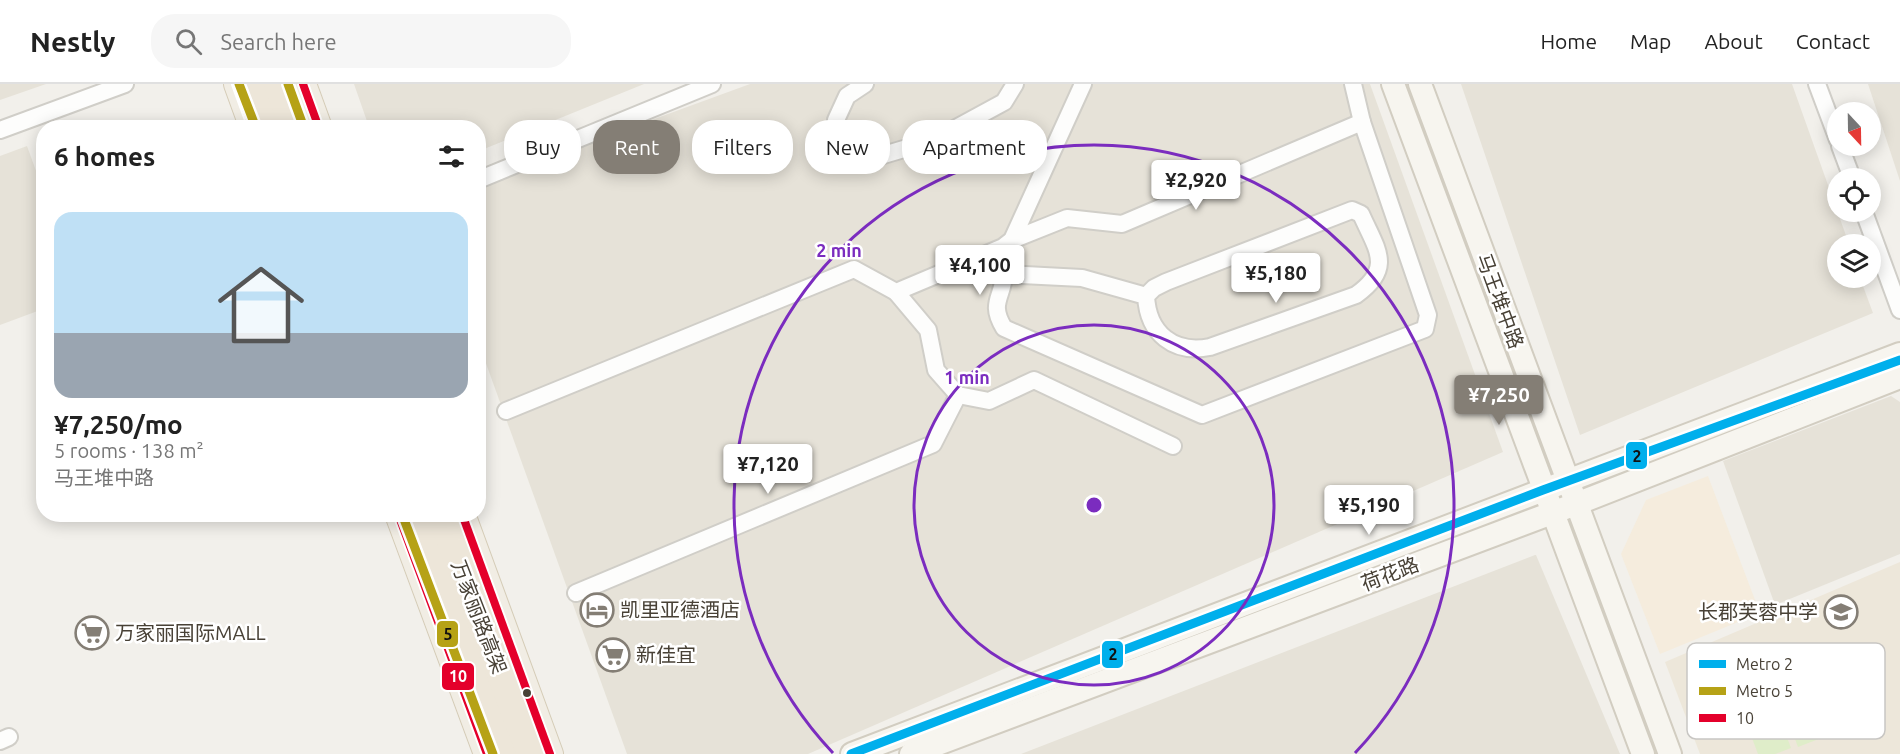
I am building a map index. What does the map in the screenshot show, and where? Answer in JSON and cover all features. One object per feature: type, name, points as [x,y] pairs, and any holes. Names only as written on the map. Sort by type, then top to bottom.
[{"type":"highway","points":[[255,84],[269,120]]},
{"type":"highway","points":[[278,84],[291,120]]},
{"type":"highway","name":"万家丽路高架","points":[[421,522],[508,754]]},
{"type":"highway","name":"万家丽路高架","points":[[444,522],[531,754]]},
{"type":"main road","points":[[237,84],[250,120]]},
{"type":"main road","points":[[303,84],[316,120]]},
{"type":"main road","name":"马王堆中路","points":[[1393,84],[1643,754]]},
{"type":"main road","name":"马王堆中路","points":[[1420,84],[1670,754]]},
{"type":"main road","name":"荷花路","points":[[852,754],[1900,354]]},
{"type":"main road","name":"荷花路","points":[[911,754],[1553,513],[1900,377]]},
{"type":"main road","points":[[401,522],[487,754]]},
{"type":"main road","points":[[465,522],[550,754]]},
{"type":"street","points":[[0,130],[125,84]]},
{"type":"street","points":[[486,177],[712,84]]},
{"type":"street","points":[[865,84],[847,96],[836,120],[847,150],[860,162],[934,140],[1004,102],[1015,84]]},
{"type":"street","points":[[1012,240],[1083,84]]},
{"type":"street","points":[[997,250],[1004,274],[996,303],[998,317],[1004,328],[1202,415],[1421,331],[1428,325],[1428,315],[1362,122],[1353,84]]},
{"type":"street","points":[[1817,84],[1827,111]]},
{"type":"street","points":[[896,292],[997,250],[1012,240],[1066,218],[1122,224],[1362,122]]},
{"type":"street","points":[[1346,211],[1361,214],[1380,262],[1375,279],[1356,296],[1210,347],[1192,350],[1172,344],[1164,338],[1150,314],[1146,296],[1154,288],[1166,282],[1346,211]]},
{"type":"street","points":[[1868,222],[1900,310]]},
{"type":"street","points":[[506,411],[854,269],[896,292],[928,330],[936,370],[958,395],[989,401],[1034,380],[1173,446]]},
{"type":"street","points":[[1004,274],[1082,278],[1146,296]]},
{"type":"street","points":[[576,593],[933,444],[958,395]]},
{"type":"shaded area","points":[[0,84],[46,84],[0,100]]},
{"type":"shaded area","points":[[354,84],[644,84],[555,120],[504,120],[504,141],[486,148],[486,120],[367,120]]},
{"type":"shaded area","points":[[750,84],[1370,84],[1503,452],[808,754],[627,754],[486,363],[486,180],[504,174],[581,174],[581,146],[593,141],[593,174],[680,174],[680,120],[651,120]]},
{"type":"shaded area","points":[[1461,84],[1792,84],[1827,182],[1827,222],[1841,222],[1845,234],[1827,234],[1827,288],[1864,288],[1873,313],[1580,435]]},
{"type":"shaded area","points":[[1868,84],[1900,84],[1900,181],[1881,123],[1881,102],[1874,102]]},
{"type":"shaded area","points":[[27,146],[36,171],[36,312],[0,325],[0,156]]},
{"type":"shaded area","points":[[1891,396],[1900,402],[1900,554],[1775,605],[1723,461]]},
{"type":"shaded area","points":[[1708,476],[1760,613],[1660,654],[1621,554],[1646,500]]},
{"type":"shaded area","points":[[1535,555],[1620,754],[1021,754]]},
{"type":"shaded area","points":[[1900,562],[1900,754],[1700,754],[1694,739],[1885,739],[1885,643],[1710,643]]},
{"type":"shaded area","points":[[1687,653],[1687,720],[1665,662]]},
{"type":"green space","points":[[1752,739],[1788,739],[1791,748],[1775,754],[1758,754]]},
{"type":"green space","points":[[1795,739],[1819,739],[1798,747]]},
{"type":"metro line","name":"5","points":[[239,84],[253,120]]},
{"type":"metro line","name":"5","points":[[288,84],[301,120]]},
{"type":"metro line","name":"2","points":[[851,754],[1543,490],[1900,360]]},
{"type":"metro line","name":"5","points":[[405,522],[493,754]]},
{"type":"transit line","name":"10","points":[[237,84],[250,120]]},
{"type":"transit line","name":"10","points":[[303,84],[316,120]]},
{"type":"transit line","name":"10","points":[[401,522],[487,754]]},
{"type":"transit line","name":"10","points":[[465,522],[550,754]]},
{"type":"place","name":"凯里亚德酒店","points":[[597,610]]},
{"type":"place","name":"长郡芙蓉中学","points":[[1841,612]]},
{"type":"place","name":"万家丽国际MALL","points":[[92,633]]},
{"type":"place","name":"新佳宜","points":[[613,655]]}]
